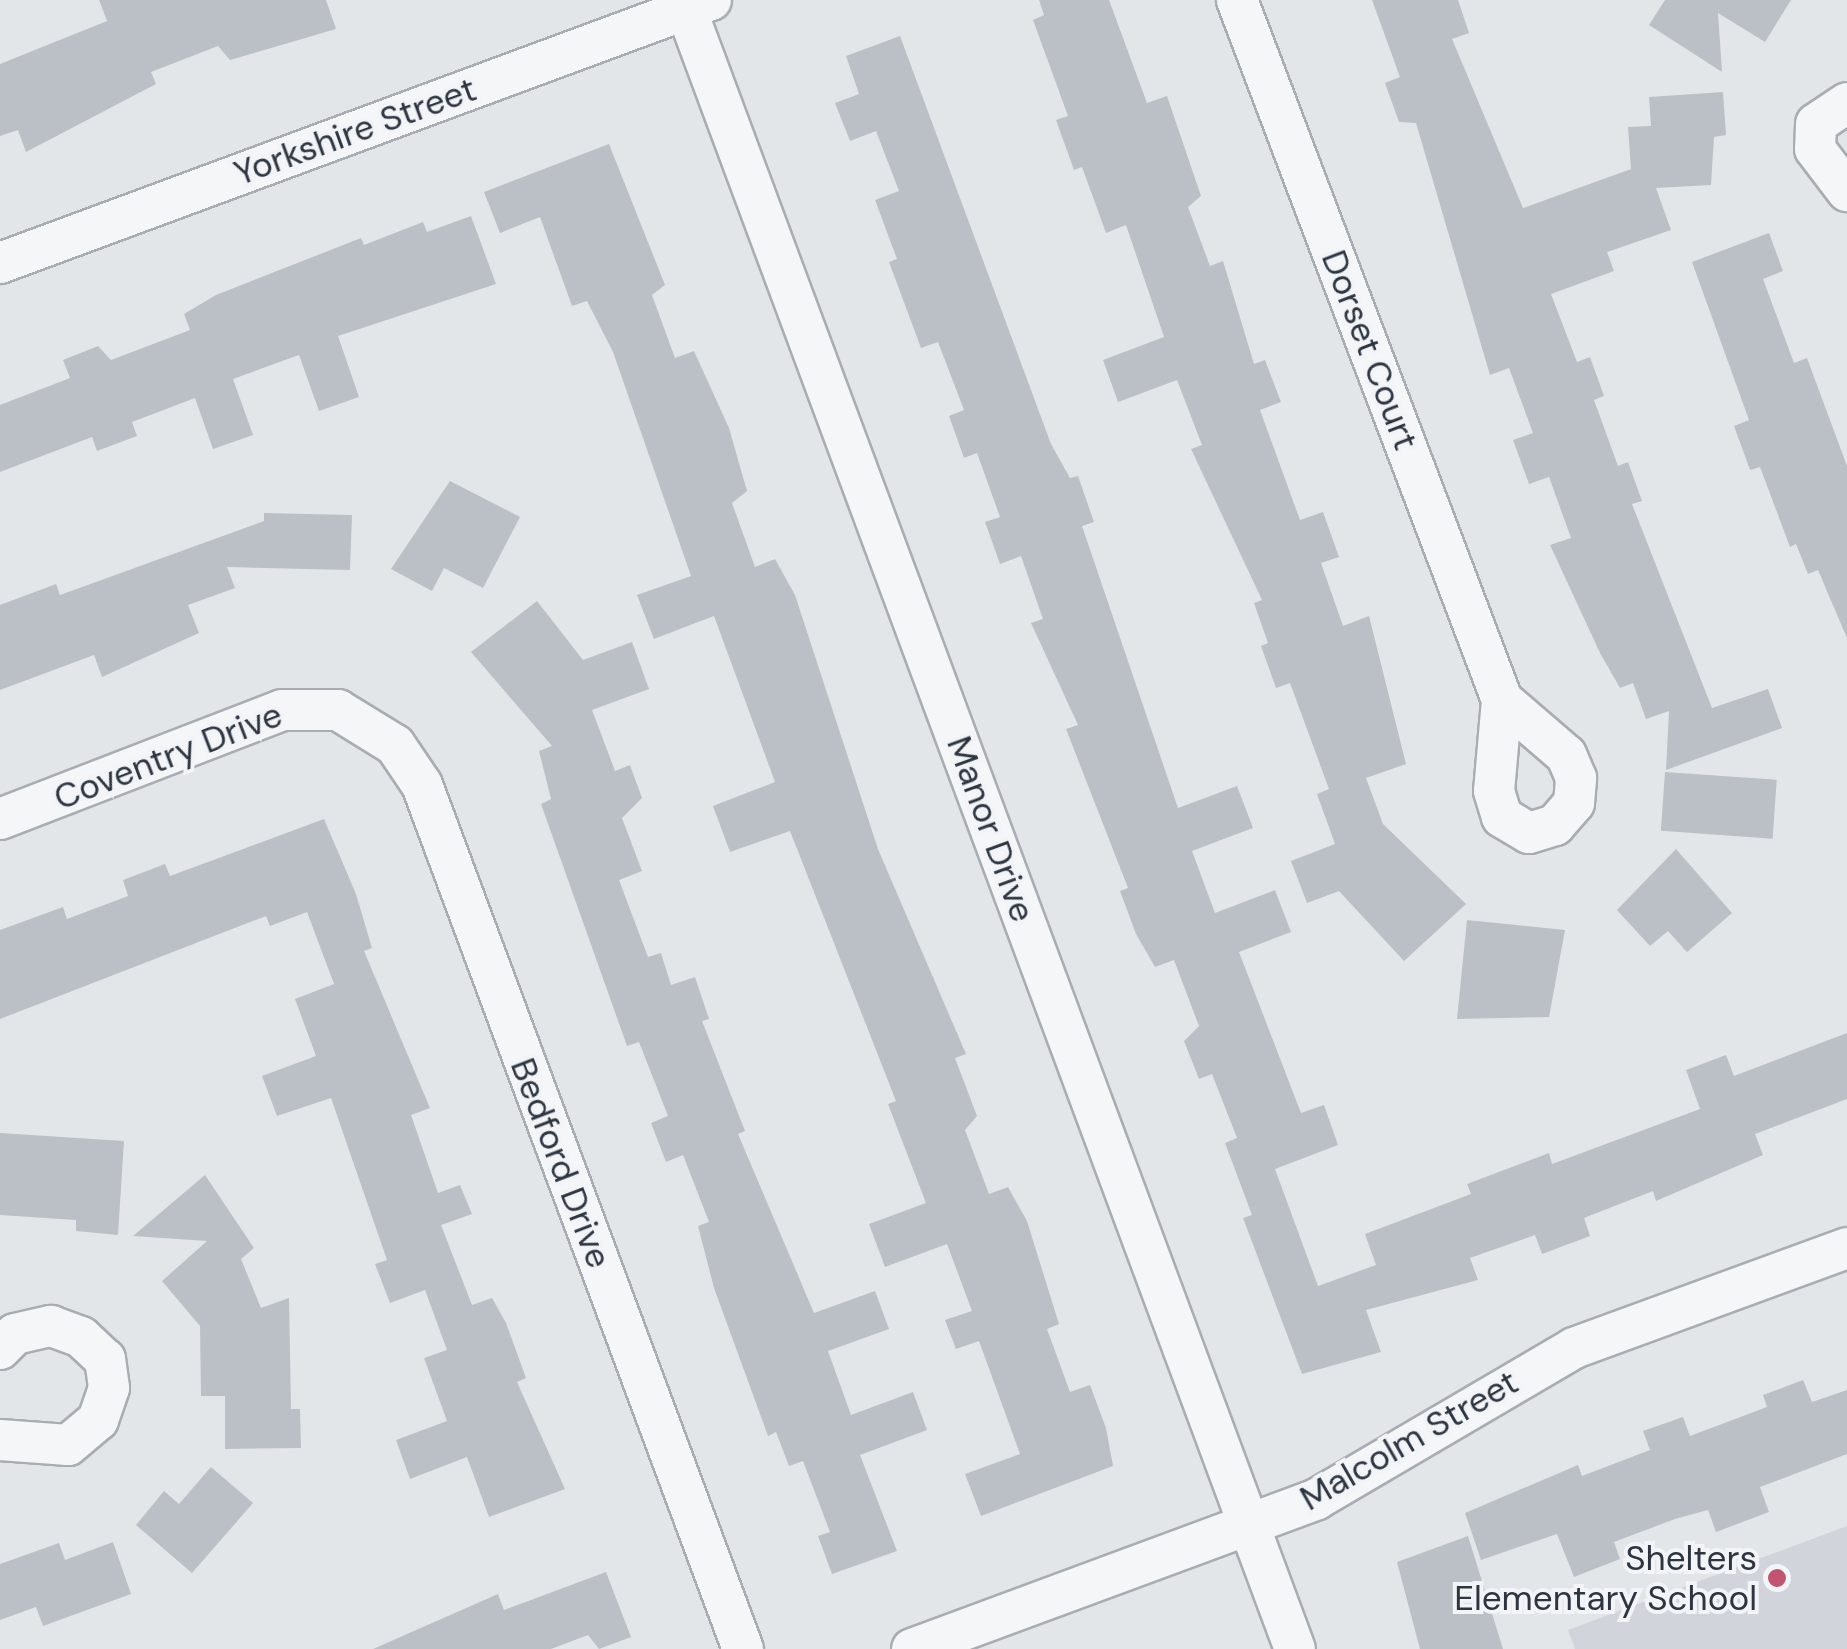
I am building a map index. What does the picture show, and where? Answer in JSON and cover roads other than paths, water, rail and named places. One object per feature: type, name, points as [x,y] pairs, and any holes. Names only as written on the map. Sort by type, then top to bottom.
[{"type":"street","name":"Dorset Court","points":[[1237,0],[1502,700]]},
{"type":"street","name":"Yorkshire Street","points":[[0,264],[698,4]]},
{"type":"street","name":"Manor Drive","points":[[698,4],[1295,1649]]},
{"type":"street","points":[[1847,103],[1816,124],[1815,149],[1847,191]]},
{"type":"street","name":"Coventry Drive","points":[[0,819],[282,710],[338,710]]},
{"type":"street","name":"Bedford Drive","points":[[338,710],[378,729],[422,785],[743,1649]]},
{"type":"street","name":"Malcolm Street","points":[[912,1649],[1316,1498],[1574,1348],[1847,1248]]},
{"type":"street","points":[[0,1349],[15,1334],[52,1326],[104,1359],[109,1388],[98,1420],[68,1445],[0,1440]]},
{"type":"place","name":"Shelters Elementary School","points":[[1777,1578]]}]
